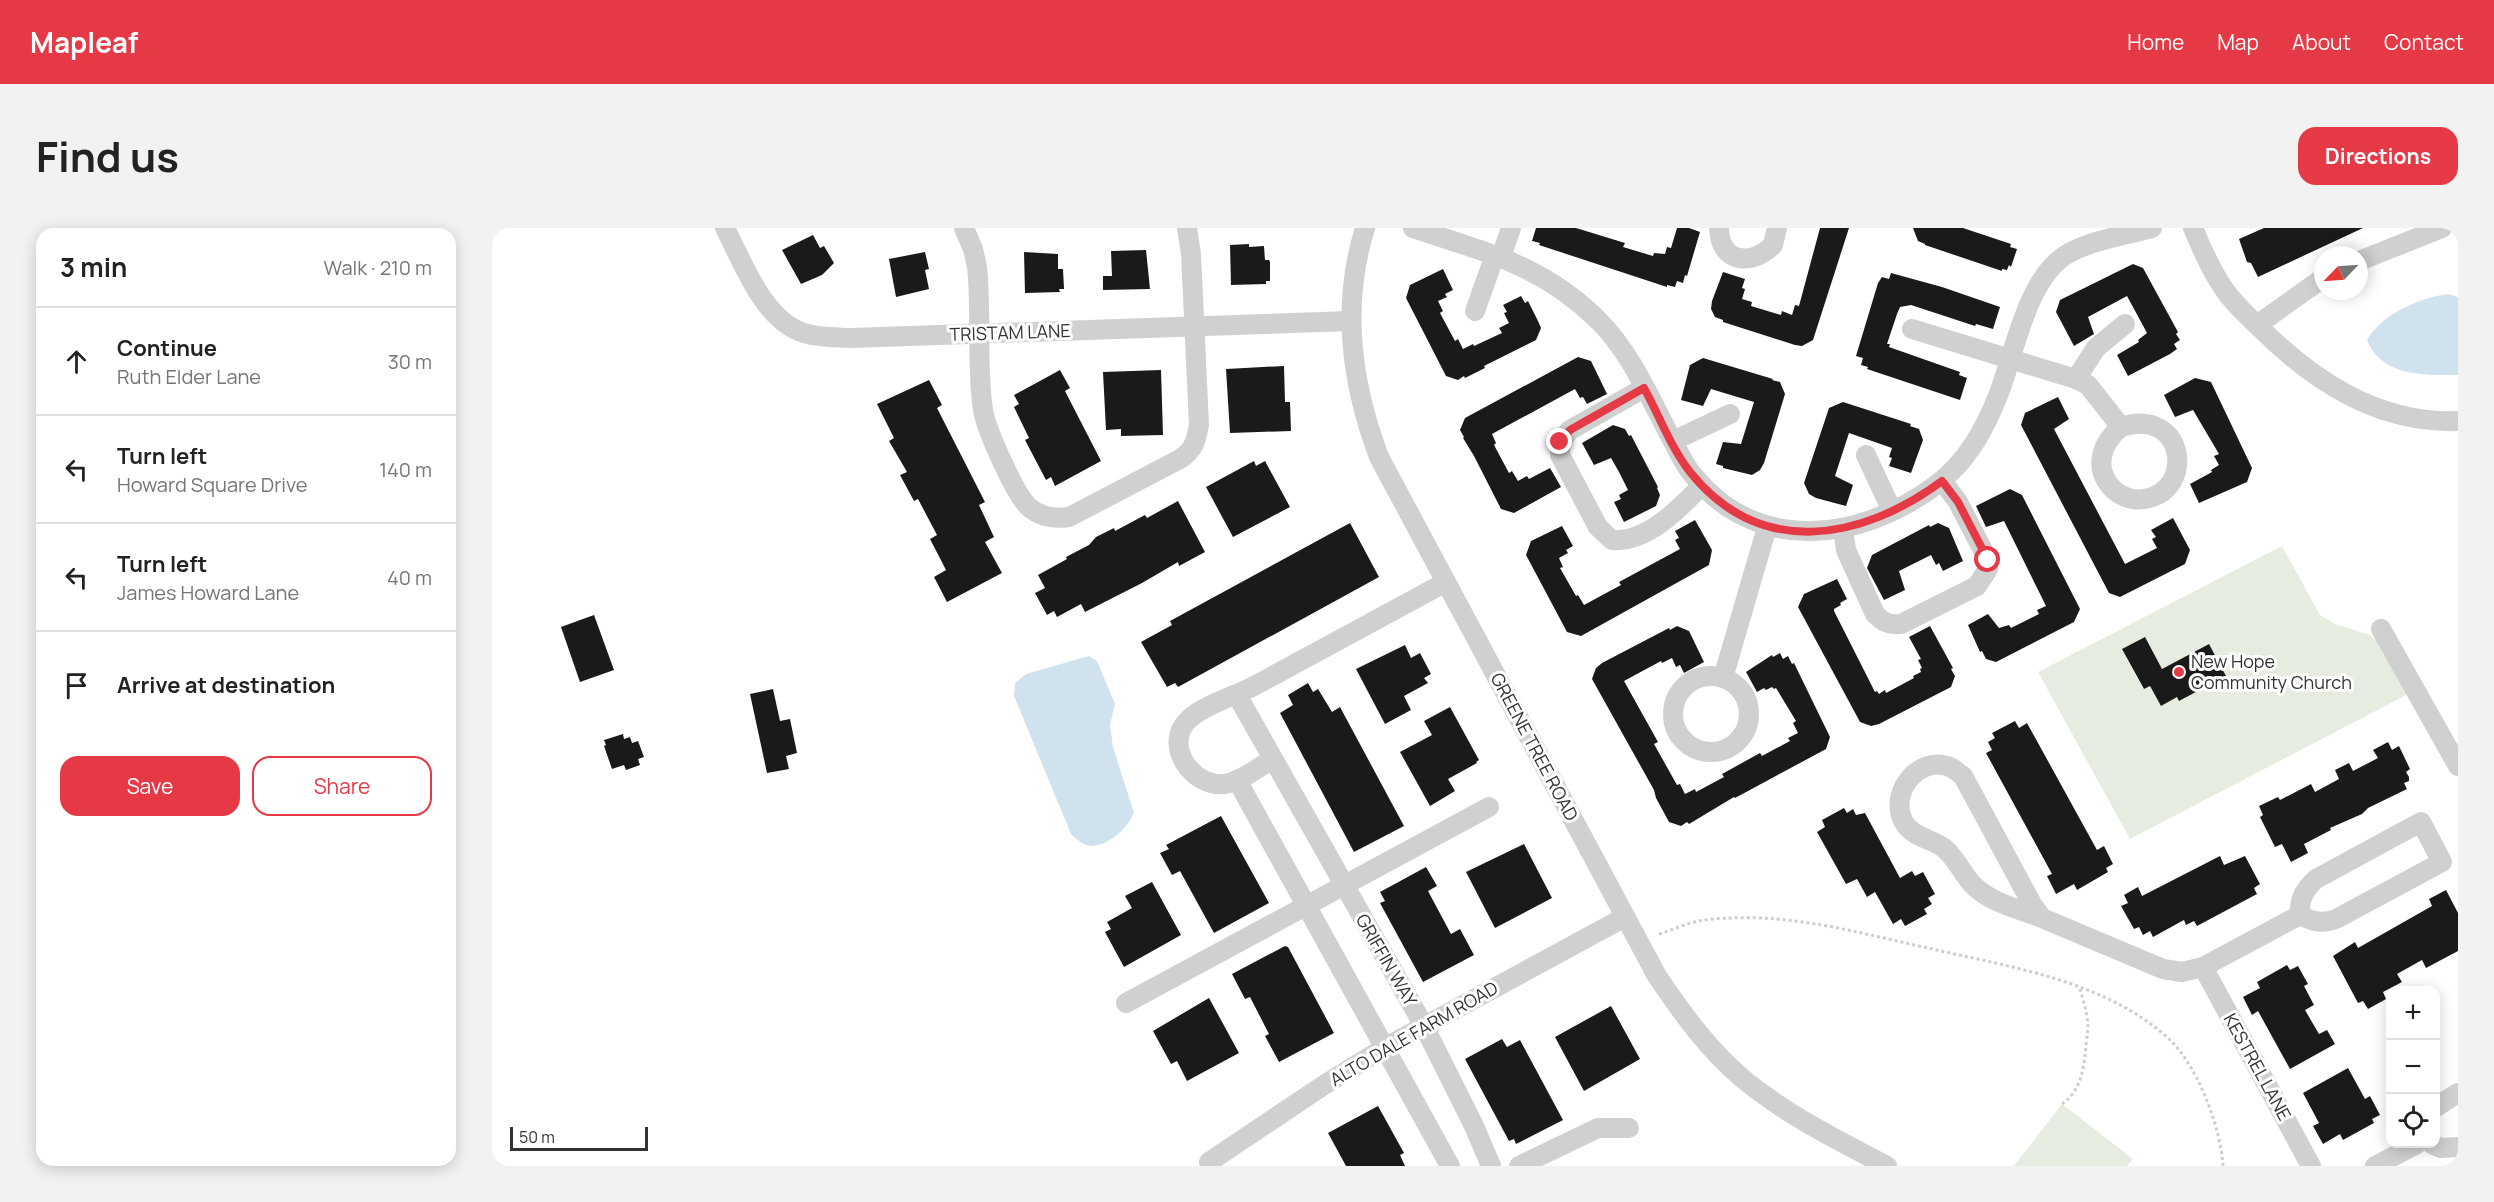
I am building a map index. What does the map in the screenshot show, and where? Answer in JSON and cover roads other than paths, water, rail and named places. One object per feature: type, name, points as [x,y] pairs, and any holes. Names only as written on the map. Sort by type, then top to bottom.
[{"type":"street","name":"TRISTAM LANE","points":[[725,228],[764,302],[774,315],[803,333],[850,338],[1351,321]]},
{"type":"street","points":[[964,228],[973,249],[977,267],[982,393],[987,428],[1023,501],[1043,516],[1057,519],[1069,517],[1190,453],[1196,441],[1199,425],[1195,326],[1191,254],[1187,228]]},
{"type":"street","name":"GREENE TREE ROAD","points":[[1365,228],[1354,274],[1351,321],[1355,375],[1368,427],[1379,457],[1657,976],[1704,1040],[1742,1077],[1778,1105],[1887,1166]]},
{"type":"street","points":[[1413,228],[1498,256],[1552,282],[1599,321],[1616,340],[1682,459],[1702,485],[1738,513],[1767,527],[1803,532],[1843,529],[1892,511],[1942,481],[1977,441],[1999,393],[2034,291],[2066,254],[2152,228]]},
{"type":"street","points":[[1475,311],[1511,228]]},
{"type":"street","points":[[1719,228],[1723,244],[1730,254],[1738,259],[1747,259],[1756,258],[1773,245],[1777,228]]},
{"type":"street","points":[[2193,228],[2225,292],[2281,349],[2308,371],[2336,390],[2386,412],[2437,422],[2458,422]]},
{"type":"street","points":[[2368,257],[2442,228]]},
{"type":"street","points":[[2257,325],[2314,284]]},
{"type":"street","points":[[2076,379],[2096,348],[2125,324]]},
{"type":"street","points":[[1912,329],[2076,379],[2088,385],[2121,427]]},
{"type":"street","points":[[1644,388],[1570,430],[1560,442],[1560,455],[1598,527],[1612,540],[1630,538],[1666,519],[1702,485]]},
{"type":"street","points":[[1673,441],[1730,414]]},
{"type":"street","points":[[1866,455],[1892,511]]},
{"type":"street","points":[[1843,529],[1846,550],[1875,614],[1883,622],[1891,625],[1901,624],[1977,586],[1988,569],[1988,560],[1958,502],[1942,481]]},
{"type":"street","points":[[1723,678],[1767,527]]},
{"type":"street","points":[[1274,759],[1237,780],[1224,784],[1201,779],[1183,762],[1179,746],[1181,732],[1187,721],[1199,712],[1238,694],[1446,582]]},
{"type":"street","points":[[2381,629],[2458,766]]},
{"type":"street","name":"GRIFFIN WAY","points":[[1238,694],[1424,1026],[1491,1166]]},
{"type":"street","points":[[2042,918],[2032,904],[1963,776],[1951,767],[1934,765],[1908,779],[1902,788],[1899,800],[1900,813],[1906,826],[1943,847],[1972,884],[1984,894],[2163,969],[2182,972],[2203,967],[2301,915]]},
{"type":"street","points":[[1237,780],[1450,1166]]},
{"type":"street","points":[[1126,1003],[1489,807]]},
{"type":"street","points":[[2421,822],[2442,862],[2327,922],[2308,919],[2301,915],[2300,904],[2303,894],[2316,879],[2421,822]]},
{"type":"street","name":"ALTO DALE FARM ROAD","points":[[1209,1162],[1384,1048],[1625,916]]},
{"type":"street","name":"KESTREL LANE","points":[[2203,967],[2311,1166]]},
{"type":"street","points":[[2440,1104],[2458,1093]]},
{"type":"street","points":[[1519,1166],[1598,1128],[1629,1128]]},
{"type":"street","points":[[2440,1148],[2458,1147]]},
{"type":"street","points":[[2374,1166],[2408,1148]]},
{"type":"water","points":[[2448,294],[2458,297],[2458,375],[2431,375],[2405,371],[2383,361],[2374,352],[2367,340],[2382,322],[2414,303]]},
{"type":"water","points":[[1089,656],[1097,661],[1115,704],[1110,725],[1113,747],[1134,813],[1118,834],[1100,845],[1093,846],[1084,844],[1071,834],[1014,696],[1015,683],[1026,674]]},
{"type":"place","name":"New Hope Community Church","points":[[2179,672]]}]
